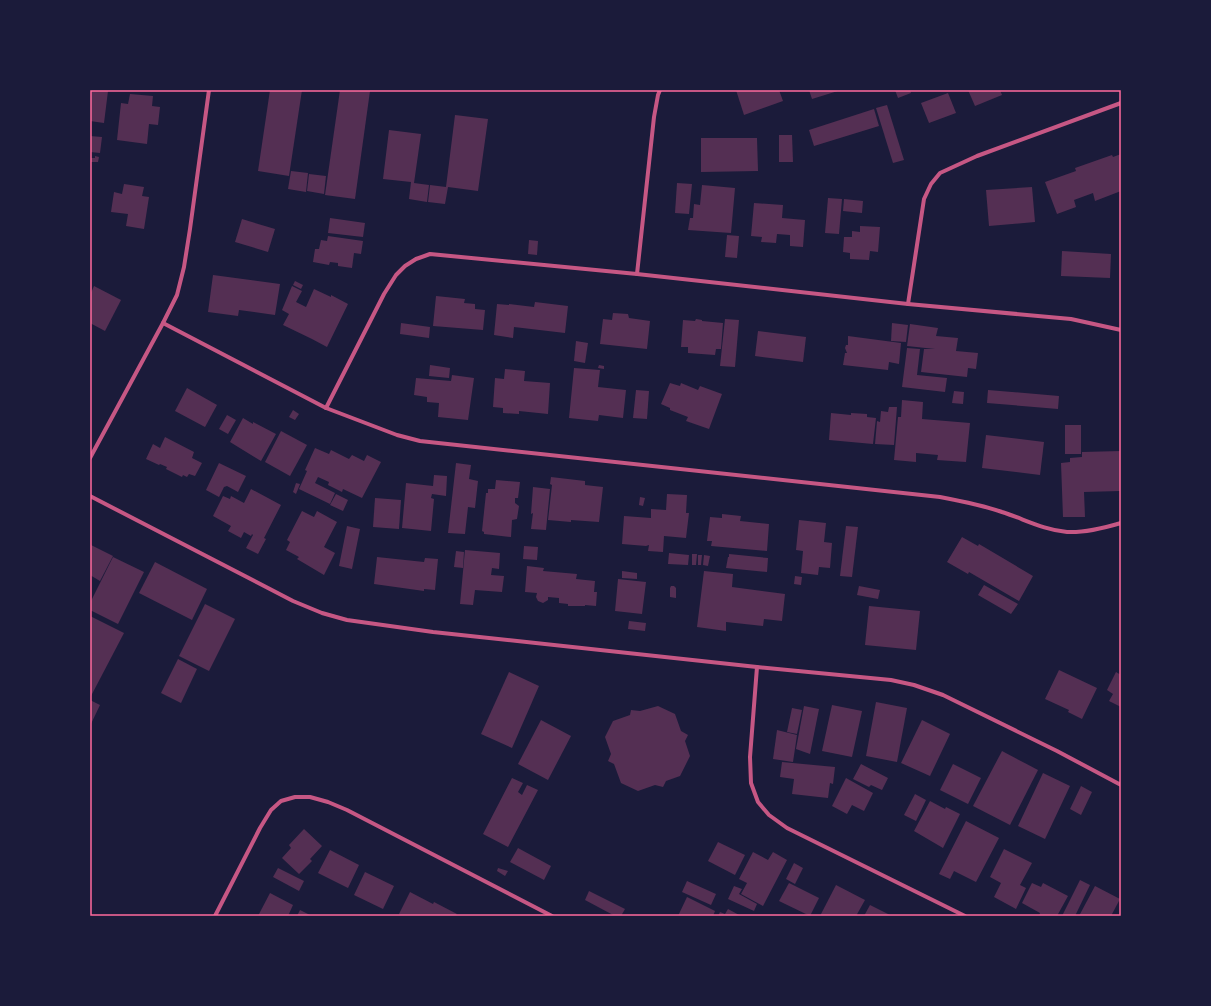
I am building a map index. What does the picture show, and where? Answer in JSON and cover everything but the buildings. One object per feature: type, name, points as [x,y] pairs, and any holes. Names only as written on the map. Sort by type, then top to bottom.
[{"type":"street","points":[[90,458],[177,295],[184,267],[209,90]]},
{"type":"street","points":[[637,274],[654,117],[660,90]]},
{"type":"street","points":[[908,304],[924,200],[931,184],[940,173],[977,156],[1121,103]]},
{"type":"street","points":[[326,408],[384,294],[396,276],[405,266],[416,259],[430,254],[637,274],[908,304],[1071,319],[1121,330]]},
{"type":"street","points":[[163,323],[326,408],[397,435],[420,441],[940,498],[967,502],[1002,512],[1051,530],[1068,532],[1084,531],[1121,523]]},
{"type":"street","points":[[90,496],[293,601],[322,613],[347,620],[433,632],[891,680],[914,685],[943,695],[1057,751],[1121,785]]},
{"type":"street","points":[[757,667],[750,757],[751,783],[758,802],[769,815],[787,828],[965,916]]},
{"type":"street","points":[[215,916],[260,828],[271,810],[281,801],[295,797],[310,798],[328,802],[347,810],[552,916]]}]
